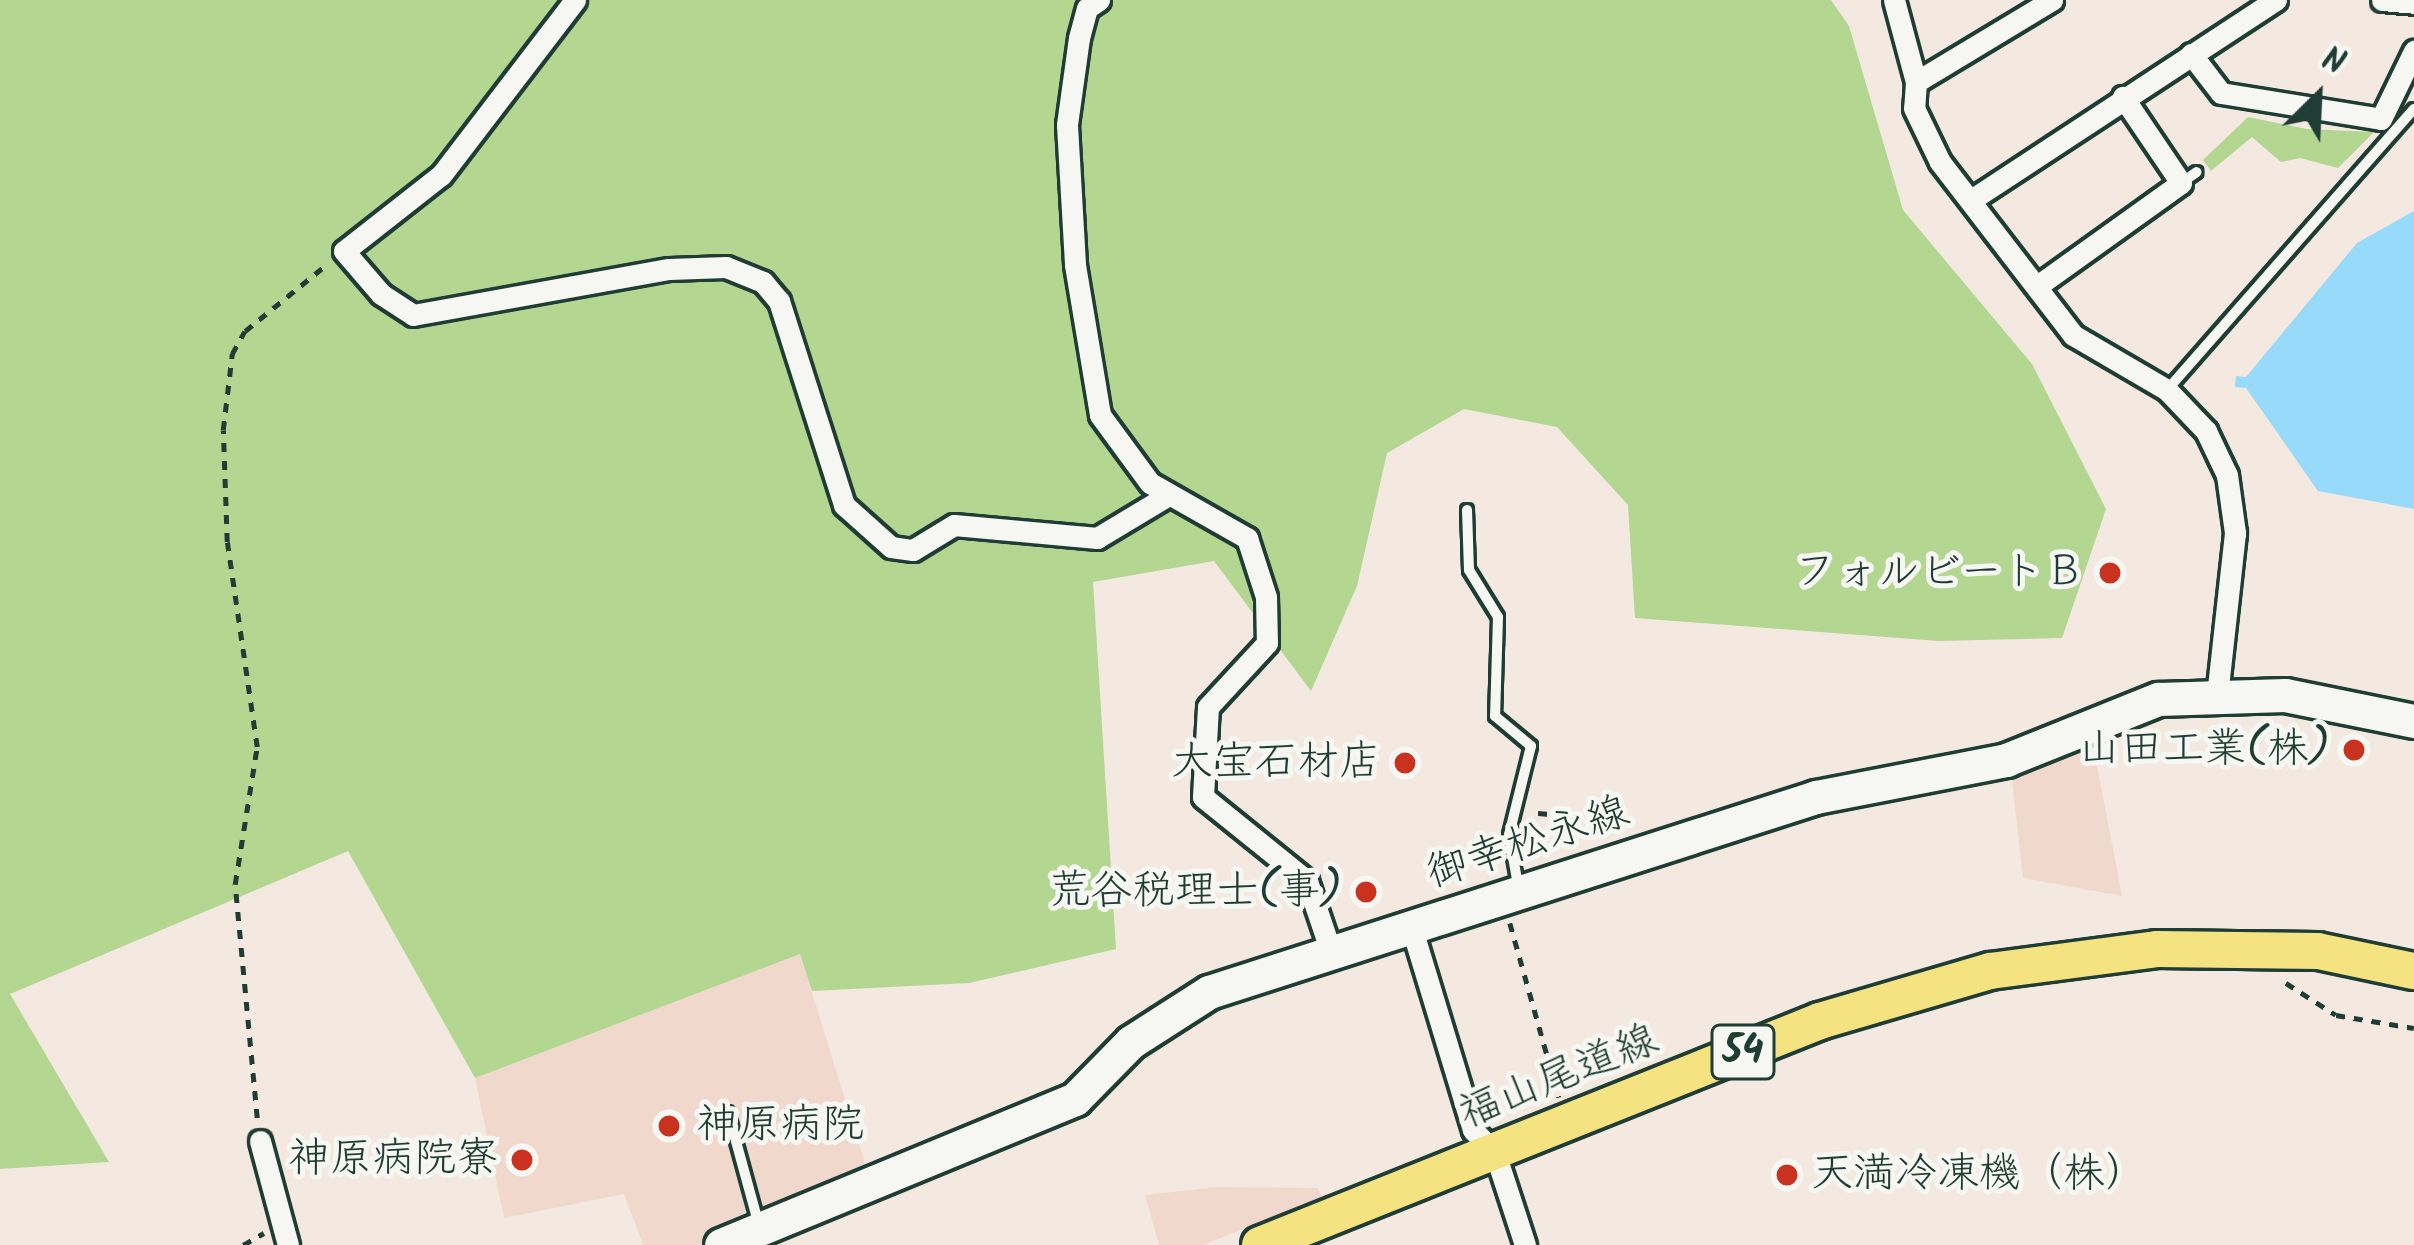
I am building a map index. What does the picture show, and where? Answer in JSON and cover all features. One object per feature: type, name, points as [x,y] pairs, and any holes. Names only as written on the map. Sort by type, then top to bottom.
[{"type":"main road","name":"御幸松永線","points":[[721,1245],[764,1238],[1075,1100],[1131,1042],[1209,992],[1816,797],[2006,760],[2158,699],[2217,695],[2338,700],[2414,721]]},
{"type":"main road","name":"福山尾道線","points":[[1260,1245],[1820,1021],[1990,971],[2157,950],[2260,963],[2414,996]]},
{"type":"main road","name":"福山尾道線","points":[[2260,963],[2318,952],[2414,971]]},
{"type":"street","points":[[575,0],[442,175],[344,251],[381,294],[413,316],[669,269],[726,268],[763,282],[779,301],[844,505],[891,547],[913,550],[954,525],[1097,538],[1167,496]]},
{"type":"street","points":[[1099,0],[1087,8],[1079,38],[1067,125],[1075,265],[1100,415],[1167,496],[1247,538],[1266,597],[1268,643],[1208,707],[1203,797],[1307,881],[1332,955]]},
{"type":"street","points":[[1894,0],[1916,82],[1914,108],[1940,162],[2040,284],[2073,334],[2167,390],[2206,431],[2227,475],[2235,533],[2217,695]]},
{"type":"street","points":[[1916,82],[2052,0]]},
{"type":"street","points":[[1971,200],[2276,0]]},
{"type":"street","points":[[2381,0],[2414,3]]},
{"type":"street","points":[[2191,54],[2221,94],[2381,119],[2414,51]]},
{"type":"street","points":[[2040,284],[2189,177],[2123,97]]},
{"type":"street","points":[[1412,928],[1473,1130],[1495,1153],[1525,1245]]},
{"type":"street","points":[[260,1142],[289,1245]]},
{"type":"lane","points":[[2167,390],[2414,109]]},
{"type":"lane","points":[[1467,510],[1469,570],[1498,617],[1495,716],[1531,746],[1509,835],[1511,898]]},
{"type":"lane","points":[[728,1112],[764,1238]]},
{"type":"path","points":[[260,1142],[235,884],[257,748],[227,542],[223,430],[232,354],[245,331],[344,251]]},
{"type":"path","points":[[1538,813],[1622,820]]},
{"type":"path","points":[[1511,898],[1567,1122]]},
{"type":"path","points":[[2260,963],[2336,1015],[2414,1028]]},
{"type":"shaded area","points":[[2091,734],[2122,896],[2023,878],[2011,771]]},
{"type":"shaded area","name":"神原病院","points":[[800,954],[868,1173],[700,1245],[643,1245],[624,1194],[504,1218],[475,1078]]},
{"type":"shaded area","points":[[1217,1187],[1318,1188],[1322,1197],[1203,1245],[1159,1245],[1145,1195]]},
{"type":"green space","points":[[0,0],[1831,0],[1849,26],[1903,210],[2032,364],[2106,509],[2062,638],[1939,641],[1635,618],[1628,505],[1557,427],[1464,409],[1387,453],[1357,586],[1311,691],[1214,561],[1093,582],[1116,949],[969,983],[812,991],[800,954],[475,1078],[348,851],[10,994],[109,1162],[0,1169]]},
{"type":"green space","points":[[2248,117],[2307,129],[2374,132],[2338,168],[2300,158],[2281,162],[2252,137],[2211,171],[2203,160]]},
{"type":"water","points":[[2414,211],[2414,509],[2318,491],[2246,388],[2235,387],[2236,376],[2246,377],[2357,243]]},
{"type":"place","name":"フォルビートＢ","points":[[2110,573]]},
{"type":"place","name":"山田工業(株)","points":[[2354,750]]},
{"type":"place","name":"大宝石材店","points":[[1405,763]]},
{"type":"place","name":"荒谷税理士(事)","points":[[1366,892]]},
{"type":"place","name":"神原病院","points":[[669,1126]]},
{"type":"place","name":"神原病院寮","points":[[522,1160]]},
{"type":"place","name":"天満冷凍機（株）","points":[[1787,1175]]}]
